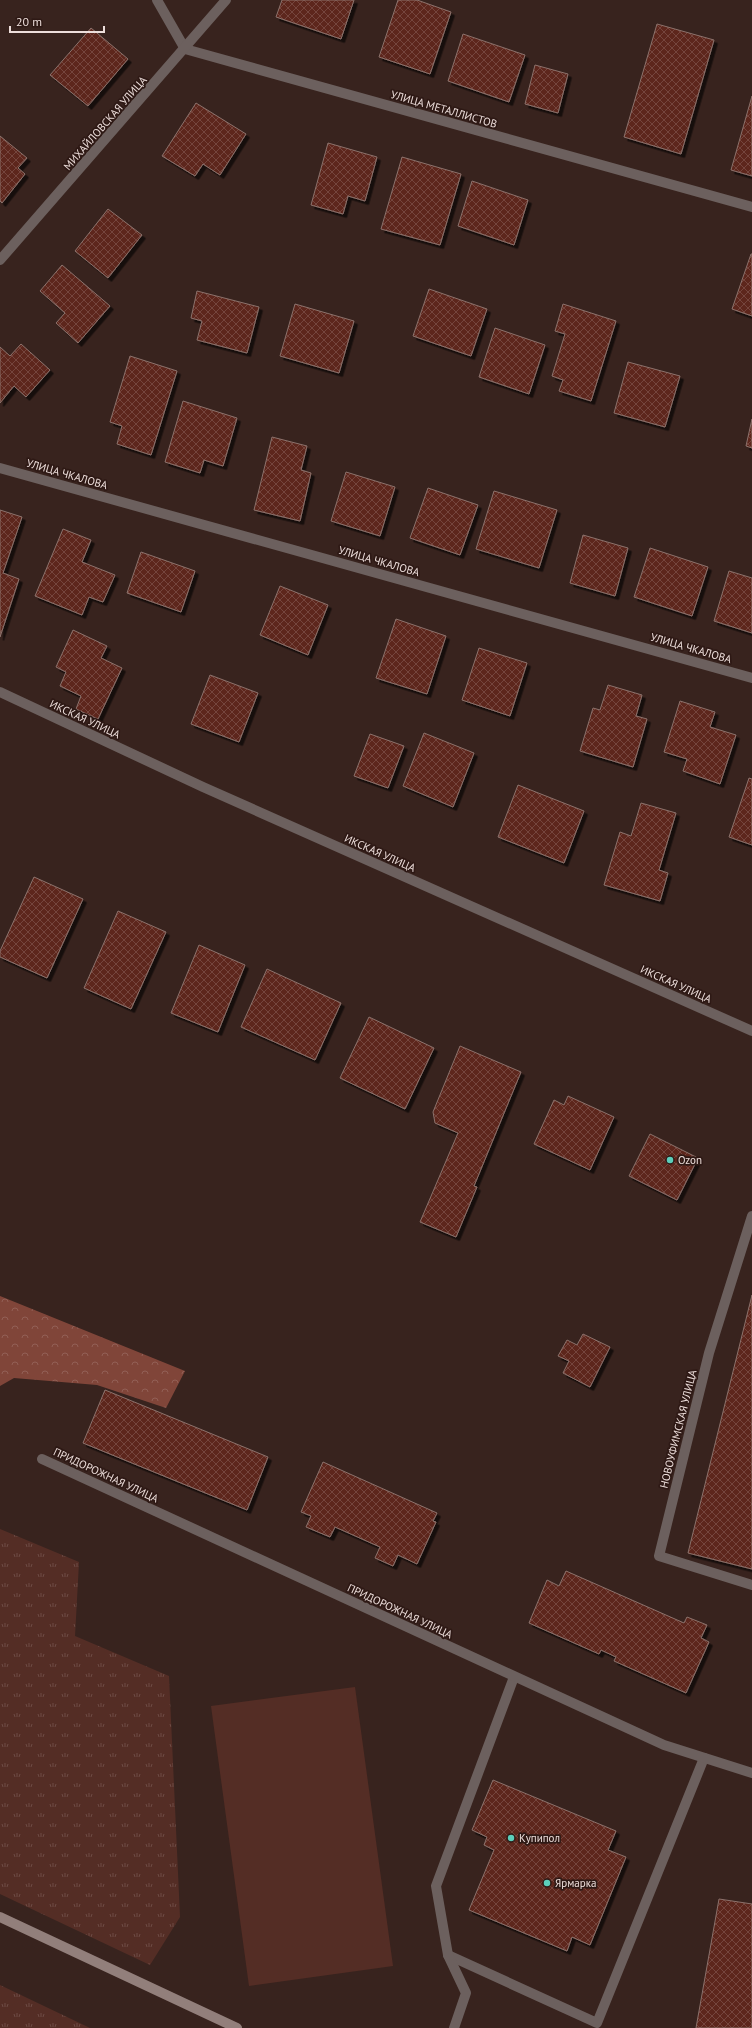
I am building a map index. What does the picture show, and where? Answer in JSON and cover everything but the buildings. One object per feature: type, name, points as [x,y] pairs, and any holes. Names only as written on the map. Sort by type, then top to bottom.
[{"type":"main road","points":[[0,1917],[237,2028]]},
{"type":"street","points":[[157,0],[185,49]]},
{"type":"street","name":"МИХАЙЛОВСКАЯ УЛИЦА","points":[[0,260],[185,49],[226,0]]},
{"type":"street","name":"УЛИЦА МЕТАЛЛИСТОВ","points":[[185,49],[752,207]]},
{"type":"street","name":"УЛИЦА ЧКАЛОВА","points":[[0,468],[752,678]]},
{"type":"street","name":"ИКСКАЯ УЛИЦА","points":[[0,692],[203,787],[752,1031]]},
{"type":"street","name":"НОВОУФИМСКАЯ УЛИЦА","points":[[752,1216],[709,1353],[658,1556],[752,1585]]},
{"type":"street","name":"ПРИДОРОЖНАЯ УЛИЦА","points":[[42,1459],[664,1745],[752,1773]]},
{"type":"street","points":[[454,2028],[466,1993],[448,1955],[436,1886],[514,1677]]},
{"type":"street","points":[[448,1955],[597,2023],[704,1758]]},
{"type":"green space","points":[[0,1296],[185,1371],[166,1408],[97,1385],[14,1378],[0,1386]]},
{"type":"green space","points":[[0,1529],[79,1562],[75,1636],[169,1676],[180,1917],[150,1965],[0,1894]]},
{"type":"green space","points":[[355,1687],[393,1966],[249,1986],[211,1706]]},
{"type":"green space","points":[[0,1985],[90,2028],[0,2028]]},
{"type":"place","name":"Ozon","points":[[670,1160]]},
{"type":"place","name":"Купипол","points":[[511,1838]]},
{"type":"place","name":"Ярмарка","points":[[547,1883]]}]
